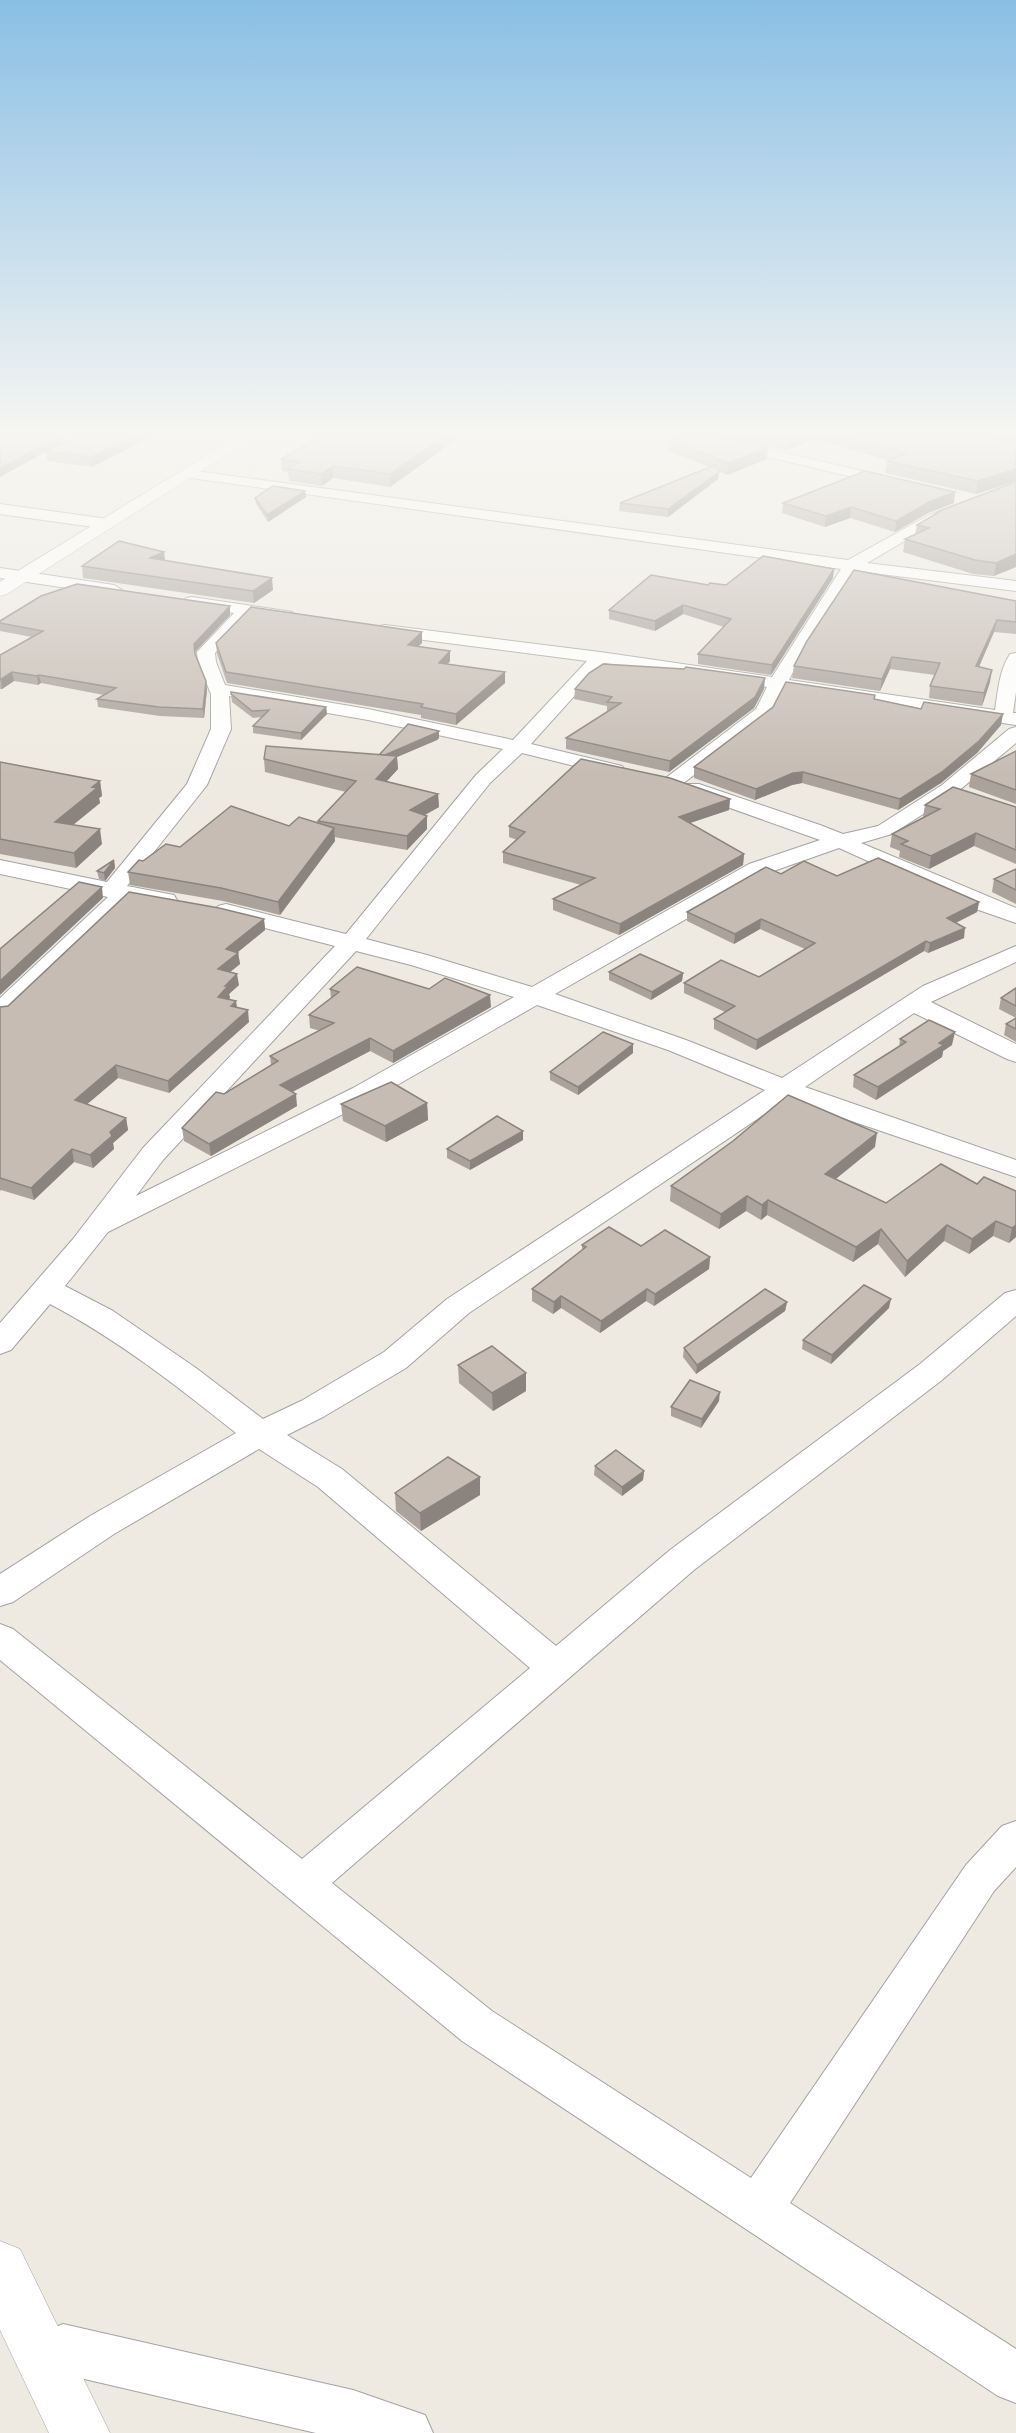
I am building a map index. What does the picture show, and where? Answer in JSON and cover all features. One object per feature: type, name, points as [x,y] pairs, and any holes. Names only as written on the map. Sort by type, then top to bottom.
[{"type":"street","points":[[0,590],[67,550]]},
{"type":"street","points":[[725,550],[1012,583]]},
{"type":"street","points":[[654,777],[765,712],[788,663],[829,605],[852,565],[876,550]]},
{"type":"street","points":[[0,573],[129,593]]},
{"type":"street","points":[[176,600],[304,618]]},
{"type":"street","points":[[0,1011],[118,892],[197,785],[221,729],[218,689],[207,662],[206,652],[247,610]]},
{"type":"street","points":[[371,628],[600,657],[778,683],[1012,723]]},
{"type":"street","points":[[0,1343],[98,1226],[153,1154],[351,943],[483,779],[518,746],[600,657]]},
{"type":"street","points":[[98,1226],[362,1094],[758,869],[811,849],[885,830],[960,793],[1012,723],[1009,677],[1016,658]]},
{"type":"street","points":[[218,689],[326,706],[654,777],[813,829],[978,902],[1016,916]]},
{"type":"street","points":[[0,867],[118,892],[195,905],[419,960],[533,995],[677,1045],[785,1089],[1016,1169]]},
{"type":"street","points":[[0,1592],[102,1525],[260,1434],[312,1409],[395,1360],[458,1306],[913,1003],[932,991],[1016,953]]},
{"type":"street","points":[[913,1003],[1016,1054]]},
{"type":"street","points":[[46,1289],[102,1318],[185,1376],[260,1434],[330,1478],[556,1668]]},
{"type":"street","points":[[302,1884],[682,1560],[931,1372],[1016,1300]]},
{"type":"street","points":[[0,1639],[477,2026],[1016,2378]]},
{"type":"street","points":[[758,2210],[980,1878],[1016,1839]]},
{"type":"street","points":[[0,2269],[80,2433]]},
{"type":"street","points":[[44,2357],[63,2349],[353,2416],[407,2433]]},
{"type":"building","points":[[106,550],[154,550],[164,552],[150,558],[272,578],[253,591],[82,566]]},
{"type":"building","points":[[940,550],[1016,550],[1016,554],[996,563],[975,560]]},
{"type":"building","points":[[763,556],[834,569],[772,665],[698,654],[731,619],[683,605],[655,621],[609,610],[651,575],[708,585],[710,583],[726,585]]},
{"type":"building","points":[[854,570],[1016,601],[1016,622],[997,620],[976,666],[992,670],[984,693],[930,686],[940,663],[892,657],[882,679],[794,666],[807,641]]},
{"type":"building","points":[[77,584],[230,606],[194,644],[195,654],[206,681],[203,709],[159,707],[97,699],[116,688],[39,675],[12,672],[0,680],[0,655],[43,631],[0,623],[0,621],[41,596]]},
{"type":"building","points":[[251,607],[422,632],[408,645],[450,651],[439,663],[505,672],[456,714],[421,707],[423,704],[226,672],[216,643]]},
{"type":"building","points":[[603,664],[684,669],[686,667],[765,678],[755,697],[670,761],[566,738],[621,703],[607,702],[612,697],[575,689],[589,673]]},
{"type":"building","points":[[786,682],[875,695],[874,699],[921,709],[924,702],[1003,714],[979,741],[942,772],[900,799],[803,772],[793,773],[756,789],[694,767],[773,707]]},
{"type":"building","points":[[231,692],[326,707],[301,733],[253,726],[269,710],[252,711]]},
{"type":"building","points":[[408,724],[439,731],[385,755],[379,755]]},
{"type":"building","points":[[266,746],[397,756],[376,779],[438,794],[410,810],[427,816],[407,836],[318,821],[356,781],[264,759]]},
{"type":"building","points":[[1016,751],[1016,790],[971,774]]},
{"type":"building","points":[[581,759],[670,778],[730,799],[679,817],[744,854],[620,924],[553,899],[595,878],[503,852],[525,832],[509,826]]},
{"type":"building","points":[[0,762],[100,781],[92,787],[97,788],[55,822],[100,829],[74,853],[0,839]]},
{"type":"building","points":[[953,787],[1016,807],[1016,850],[976,833],[931,856],[901,844],[908,841],[892,834],[940,809],[925,805]]},
{"type":"building","points":[[231,806],[289,826],[299,817],[334,828],[278,902],[221,888],[128,872],[139,860],[143,861],[166,844],[180,847]]},
{"type":"building","points":[[878,858],[979,902],[947,918],[965,928],[930,943],[926,941],[757,1040],[714,1019],[735,1006],[684,983],[721,960],[759,977],[815,943],[761,919],[735,934],[687,912],[766,867],[781,874],[804,861],[837,876]]},
{"type":"building","points":[[114,860],[104,873],[97,871]]},
{"type":"building","points":[[1016,869],[1016,890],[994,879]]},
{"type":"building","points":[[79,882],[102,887],[0,981],[0,949]]},
{"type":"building","points":[[129,892],[219,908],[264,919],[226,949],[238,953],[218,969],[237,974],[218,997],[236,1001],[231,1006],[248,1010],[168,1081],[116,1065],[75,1100],[126,1118],[110,1132],[112,1136],[90,1155],[72,1149],[31,1188],[0,1178],[0,1007],[8,1006]]},
{"type":"building","points":[[640,954],[683,973],[652,992],[609,972]]},
{"type":"building","points":[[357,967],[429,989],[445,978],[490,995],[393,1051],[370,1038],[280,1085],[296,1094],[209,1144],[182,1128],[216,1092],[224,1094],[278,1061],[270,1056],[334,1023],[309,1015],[339,992],[330,989]]},
{"type":"building","points":[[1016,988],[1016,1006],[1001,998]]},
{"type":"building","points":[[1016,1018],[1016,1029],[1006,1024]]},
{"type":"building","points":[[929,1020],[955,1032],[939,1043],[944,1045],[878,1087],[854,1075],[906,1042],[900,1039]]},
{"type":"building","points":[[603,1032],[633,1044],[578,1087],[550,1072]]},
{"type":"building","points":[[391,1082],[427,1103],[385,1126],[341,1104]]},
{"type":"building","points":[[788,1095],[877,1133],[825,1174],[886,1203],[941,1164],[977,1184],[984,1177],[1016,1191],[1016,1225],[1012,1228],[996,1221],[972,1239],[947,1225],[907,1261],[881,1229],[856,1247],[768,1200],[762,1205],[747,1196],[721,1214],[671,1186],[733,1141]]},
{"type":"building","points":[[497,1116],[523,1131],[470,1161],[447,1149]]},
{"type":"building","points":[[609,1227],[641,1246],[665,1230],[710,1257],[655,1294],[647,1289],[601,1321],[561,1296],[554,1302],[532,1289],[586,1247],[582,1245]]},
{"type":"building","points":[[864,1285],[891,1299],[832,1355],[803,1340]]},
{"type":"building","points":[[765,1289],[787,1302],[697,1365],[684,1348]]},
{"type":"building","points":[[492,1346],[526,1373],[492,1393],[458,1365]]},
{"type":"building","points":[[690,1380],[720,1392],[702,1419],[671,1407]]},
{"type":"building","points":[[616,1450],[644,1471],[622,1487],[595,1466]]},
{"type":"building","points":[[448,1457],[480,1477],[420,1513],[395,1493]]}]
